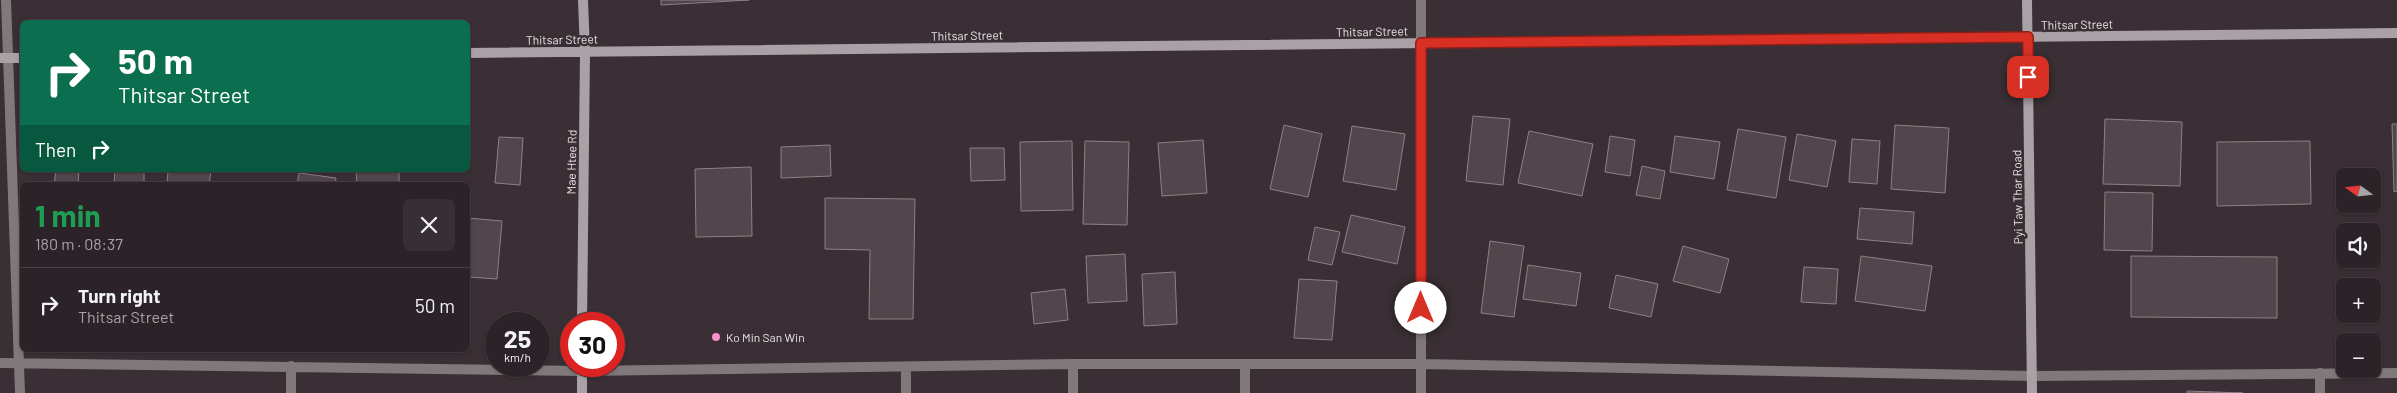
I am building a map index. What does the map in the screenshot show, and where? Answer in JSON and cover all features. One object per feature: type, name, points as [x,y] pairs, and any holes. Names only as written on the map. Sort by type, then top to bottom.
[{"type":"street","points":[[6,0],[3,58],[20,362],[20,393]]},
{"type":"street","name":"Mae Htee Rd","points":[[582,312],[585,52],[583,0]]},
{"type":"street","points":[[1421,0],[1421,393]]},
{"type":"street","name":"Pyi Taw Thar Road","points":[[2027,0],[2032,393]]},
{"type":"street","name":"Thitsar Street","points":[[470,53],[2397,32]]},
{"type":"street","points":[[3,58],[20,58]]},
{"type":"street","points":[[0,363],[560,369]]},
{"type":"street","points":[[1073,364],[1073,393]]},
{"type":"street","points":[[625,369],[906,368],[1073,364],[1421,364],[2032,376],[2397,373]]},
{"type":"street","points":[[1245,365],[1246,393]]},
{"type":"street","points":[[291,366],[291,393]]},
{"type":"street","points":[[906,368],[906,393]]},
{"type":"street","points":[[2320,374],[2320,393]]},
{"type":"street","points":[[582,377],[582,393]]},
{"type":"building","points":[[661,0],[749,0],[661,5]]},
{"type":"building","points":[[1473,116],[1510,119],[1503,185],[1466,181]]},
{"type":"building","points":[[2105,119],[2182,122],[2180,186],[2103,184]]},
{"type":"building","points":[[2392,124],[2397,124],[2397,191],[2394,192]]},
{"type":"building","points":[[1284,125],[1322,134],[1308,197],[1270,189]]},
{"type":"building","points":[[1895,125],[1949,128],[1945,193],[1891,189]]},
{"type":"building","points":[[1352,126],[1405,134],[1396,190],[1343,181]]},
{"type":"building","points":[[1738,129],[1786,137],[1776,198],[1727,190]]},
{"type":"building","points":[[1529,131],[1593,144],[1582,196],[1518,183]]},
{"type":"building","points":[[1797,134],[1836,141],[1827,187],[1789,180]]},
{"type":"building","points":[[1610,136],[1635,140],[1630,176],[1605,172]]},
{"type":"building","points":[[1675,136],[1720,142],[1714,179],[1670,172]]},
{"type":"building","points":[[499,137],[523,138],[520,185],[495,183]]},
{"type":"building","points":[[1852,139],[1880,141],[1877,184],[1849,182]]},
{"type":"building","points":[[1203,140],[1207,193],[1162,196],[1158,143]]},
{"type":"building","points":[[1072,141],[1073,210],[1021,211],[1020,142]]},
{"type":"building","points":[[1085,141],[1129,142],[1127,225],[1083,224]]},
{"type":"building","points":[[2310,141],[2311,204],[2217,206],[2217,142]]},
{"type":"building","points":[[830,145],[831,176],[781,178],[781,147]]},
{"type":"building","points":[[970,148],[1004,148],[1005,180],[971,181]]},
{"type":"building","points":[[1642,166],[1665,171],[1660,199],[1636,195]]},
{"type":"building","points":[[751,167],[752,236],[696,237],[695,169]]},
{"type":"building","points":[[56,172],[79,172],[78,182],[54,182]]},
{"type":"building","points":[[115,172],[144,172],[144,182],[114,182]]},
{"type":"building","points":[[168,172],[211,172],[209,182],[167,182]]},
{"type":"building","points":[[356,172],[399,172],[399,182],[357,182]]},
{"type":"building","points":[[299,173],[336,178],[335,182],[298,182]]},
{"type":"building","points":[[2105,192],[2153,193],[2152,251],[2104,250]]},
{"type":"building","points":[[825,198],[915,199],[913,319],[869,319],[870,250],[825,249]]},
{"type":"building","points":[[1860,208],[1914,212],[1912,244],[1857,239]]},
{"type":"building","points":[[1351,215],[1405,227],[1397,264],[1342,252]]},
{"type":"building","points":[[470,218],[502,221],[497,279],[470,277]]},
{"type":"building","points":[[1315,227],[1340,232],[1332,265],[1308,260]]},
{"type":"building","points":[[1490,241],[1524,246],[1514,317],[1481,313]]},
{"type":"building","points":[[1683,246],[1729,259],[1720,293],[1673,281]]},
{"type":"building","points":[[1125,254],[1127,301],[1088,303],[1086,256]]},
{"type":"building","points":[[1861,256],[1932,266],[1925,311],[1855,301]]},
{"type":"building","points":[[2131,256],[2277,257],[2277,318],[2131,317]]},
{"type":"building","points":[[1528,265],[1581,273],[1576,306],[1523,299]]},
{"type":"building","points":[[1804,267],[1838,269],[1836,304],[1801,302]]},
{"type":"building","points":[[1175,272],[1177,324],[1144,326],[1142,274]]},
{"type":"building","points":[[1616,275],[1658,284],[1651,317],[1609,308]]},
{"type":"building","points":[[1299,279],[1337,281],[1332,340],[1294,338]]},
{"type":"building","points":[[1065,289],[1068,320],[1034,324],[1031,293]]},
{"type":"building","points":[[2187,391],[2243,393],[2187,393]]},
{"type":"place","name":"Ko Min San Win","points":[[716,337]]},
{"type":"route","points":[[1421,308],[1421,43],[2028,37],[2028,77]]}]
